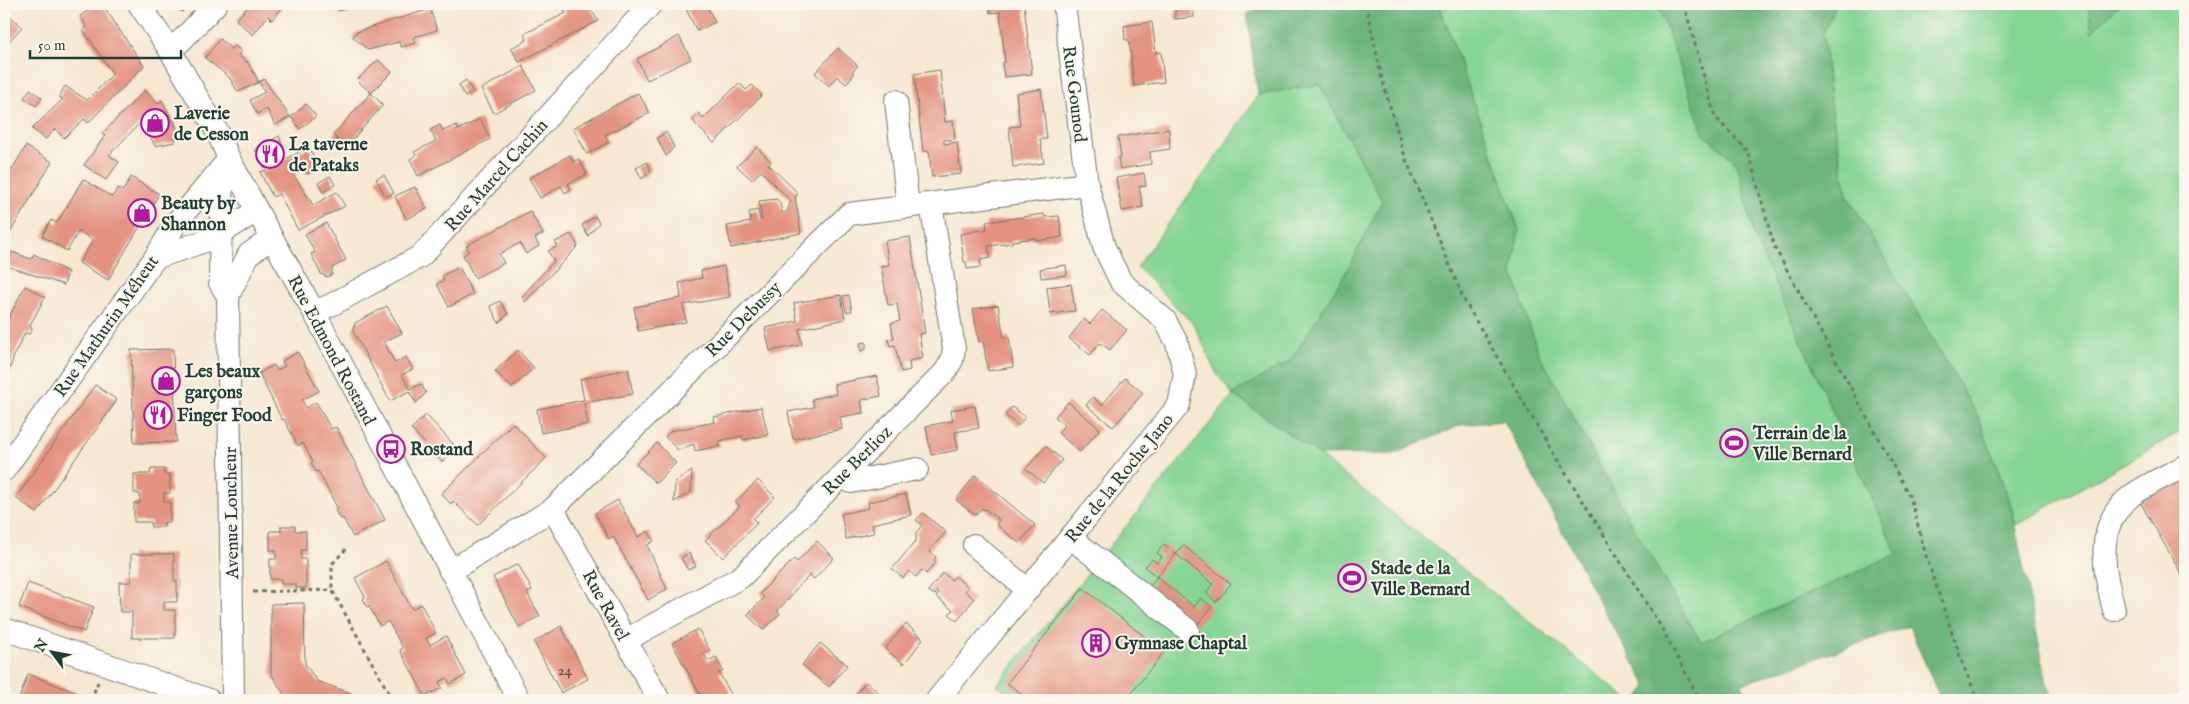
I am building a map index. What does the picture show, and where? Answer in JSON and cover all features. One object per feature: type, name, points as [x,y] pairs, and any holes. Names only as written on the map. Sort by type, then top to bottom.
[{"type":"street","name":"Rue Edmond Rostand","points":[[139,4],[170,50],[218,133],[229,159],[314,312],[519,700]]},
{"type":"street","points":[[170,50],[216,4]]},
{"type":"street","name":"Rue Marcel Cachin","points":[[314,312],[331,305],[421,256],[651,4]]},
{"type":"street","name":"Rue Gounod","points":[[1064,4],[1087,184]]},
{"type":"street","points":[[896,101],[908,207]]},
{"type":"street","name":"Avenue Loucheur","points":[[228,296],[220,283],[222,195],[229,159]]},
{"type":"street","name":"Rue Mathurin Méheut","points":[[4,470],[155,258],[176,222],[229,159]]},
{"type":"street","name":"Rue Debussy","points":[[450,571],[553,509],[848,214],[1087,184]]},
{"type":"street","name":"Rue de la Roche Jano","points":[[937,700],[1180,405],[1185,374],[1177,343],[1165,320],[1121,282],[1104,247],[1087,184]]},
{"type":"street","name":"Rue Berlioz","points":[[626,640],[741,577],[945,372],[952,360],[954,349],[931,204]]},
{"type":"street","points":[[155,258],[211,239],[257,211]]},
{"type":"street","name":"Avenue Loucheur","points":[[233,700],[228,296],[249,254],[272,238]]},
{"type":"street","points":[[2114,610],[2103,557],[2106,530],[2119,508],[2132,496],[2185,466]]},
{"type":"street","points":[[843,474],[851,482],[917,469]]},
{"type":"street","name":"Rue Ravel","points":[[553,509],[659,700]]},
{"type":"street","points":[[1071,538],[1188,630]]},
{"type":"street","points":[[974,545],[1028,590]]},
{"type":"street","points":[[4,629],[209,700]]},
{"type":"path","points":[[1366,4],[1382,79],[1405,157],[1464,300],[1553,453],[1661,627],[1700,700]]},
{"type":"path","points":[[1684,4],[1715,117],[1748,151],[1774,246],[1910,497],[1927,559],[1963,665],[1978,700]]},
{"type":"path","points":[[346,549],[332,564],[332,590],[391,697],[389,700]]},
{"type":"path","points":[[231,593],[332,590]]},
{"type":"green space","points":[[1265,4],[1439,4],[1519,230],[1512,271],[1538,352],[1635,530],[1701,642],[1897,554],[1755,239],[1737,163],[1704,135],[1658,4],[1836,4],[1823,33],[1830,100],[1847,195],[1977,414],[2010,502],[2048,688],[2053,700],[1941,700],[1909,626],[1742,684],[1748,700],[1637,700],[1647,686],[1604,611],[1504,421],[1461,425],[1394,454],[1319,455],[1233,394],[1291,360],[1348,269],[1382,201],[1320,84],[1258,95],[1247,14]]},
{"type":"green space","points":[[1439,4],[1658,4],[1704,135],[1737,163],[1755,239],[1897,554],[1701,642],[1635,530],[1538,352],[1512,271],[1519,230]]},
{"type":"green space","points":[[1836,4],[2088,4],[2092,32],[2120,4],[2185,4],[2185,429],[2016,525],[2010,502],[1977,414],[1847,195],[1830,100],[1823,33]]},
{"type":"green space","points":[[2088,4],[2120,4],[2092,32]]},
{"type":"green space","points":[[1320,84],[1382,201],[1348,269],[1291,360],[1233,395],[1217,374],[1194,325],[1137,267],[1222,149],[1258,95]]},
{"type":"green space","points":[[1233,395],[1319,455],[1629,700],[1016,700],[997,685]]},
{"type":"building","points":[[98,4],[102,4],[144,66],[88,123],[84,119],[64,138],[55,129],[46,139],[32,129],[63,99],[59,97],[65,86],[87,100],[113,74],[83,30],[87,27],[80,16]]},
{"type":"building","points":[[173,4],[189,4],[182,12]]},
{"type":"building","points":[[250,4],[279,4],[282,8],[272,20],[268,16],[253,35],[236,20]]},
{"type":"building","points":[[336,4],[359,4],[359,6],[338,11]]},
{"type":"building","points":[[567,4],[588,4],[598,21],[519,62],[511,48],[527,40],[524,34],[566,13],[563,6]]},
{"type":"building","points":[[692,4],[706,4],[715,22],[697,31],[685,7]]},
{"type":"building","points":[[810,4],[817,4],[810,11],[807,7]]},
{"type":"building","points":[[989,4],[1024,4],[1032,74],[1004,77],[1002,63],[1005,62],[1000,12],[990,13]]},
{"type":"building","points":[[1193,7],[1194,17],[1175,19],[1175,10]]},
{"type":"building","points":[[430,9],[437,30],[414,37],[416,43],[401,47],[399,42],[368,50],[353,37],[355,33],[371,27]]},
{"type":"building","points":[[4,10],[22,27],[4,47]]},
{"type":"building","points":[[1152,22],[1156,53],[1161,52],[1164,82],[1134,86],[1129,40],[1125,40],[1124,26]]},
{"type":"building","points":[[679,36],[691,59],[647,80],[637,59]]},
{"type":"building","points":[[220,39],[231,49],[235,46],[241,51],[238,55],[247,61],[259,82],[238,92],[229,77],[205,58]]},
{"type":"building","points":[[838,48],[858,66],[852,72],[854,74],[846,84],[837,76],[829,86],[815,73]]},
{"type":"building","points":[[378,60],[392,72],[371,93],[357,80]]},
{"type":"building","points":[[523,66],[536,90],[494,113],[481,89]]},
{"type":"building","points":[[940,70],[945,122],[953,121],[955,139],[944,140],[944,144],[957,142],[961,174],[932,177],[929,151],[923,151],[914,74]]},
{"type":"building","points":[[264,79],[290,117],[275,125],[267,109],[257,114],[250,100],[265,92],[259,82]]},
{"type":"building","points":[[466,80],[473,92],[465,97],[459,85]]},
{"type":"building","points":[[739,83],[746,90],[752,85],[762,95],[714,143],[693,120],[699,113],[703,119]]},
{"type":"building","points":[[30,89],[42,98],[36,106],[24,98]]},
{"type":"building","points":[[1041,89],[1047,139],[1040,139],[1044,163],[1013,167],[1009,127],[1020,126],[1016,93]]},
{"type":"building","points":[[145,90],[158,104],[162,100],[177,128],[175,142],[155,146],[142,121],[109,155],[119,162],[106,180],[84,165],[105,136],[102,134]]},
{"type":"building","points":[[371,93],[383,105],[346,147],[333,135]]},
{"type":"building","points":[[638,93],[650,113],[605,135],[609,142],[587,154],[573,128]]},
{"type":"building","points":[[306,104],[316,116],[300,129],[291,117]]},
{"type":"building","points":[[480,119],[490,139],[418,176],[410,159],[416,155],[414,152],[436,141],[430,130],[440,125],[443,131],[456,125],[458,130]]},
{"type":"building","points":[[1169,129],[1170,149],[1150,152],[1151,164],[1120,169],[1118,158],[1121,157],[1118,137]]},
{"type":"building","points":[[666,132],[674,147],[666,156],[657,138]]},
{"type":"building","points":[[279,136],[283,147],[280,149],[286,159],[309,147],[316,161],[319,168],[307,174],[304,169],[293,174],[313,205],[337,192],[345,206],[298,230],[279,194],[273,197],[260,172],[266,170],[255,149]]},
{"type":"building","points":[[26,146],[52,162],[10,233],[4,229],[4,183]]},
{"type":"building","points":[[757,147],[771,162],[768,164],[798,193],[795,197],[801,233],[731,248],[727,226],[751,222],[749,212],[758,210],[760,220],[762,220],[759,201],[777,199],[782,213],[787,212],[791,201],[761,171],[752,180],[737,166]]},
{"type":"building","points":[[570,155],[573,162],[579,159],[587,174],[568,184],[571,189],[565,193],[561,186],[540,198],[529,178]]},
{"type":"building","points":[[647,162],[651,170],[642,179],[636,168]]},
{"type":"building","points":[[1144,173],[1146,186],[1139,187],[1143,207],[1122,211],[1116,178]]},
{"type":"building","points":[[384,175],[394,193],[386,197],[376,179]]},
{"type":"building","points":[[330,176],[335,185],[323,192],[318,183]]},
{"type":"building","points":[[131,177],[159,194],[108,280],[79,263],[93,240],[79,231],[67,251],[42,236],[51,220],[57,223],[83,179],[112,197],[118,188],[123,191]]},
{"type":"building","points":[[415,187],[427,209],[406,219],[395,196]]},
{"type":"building","points":[[530,211],[543,234],[535,238],[539,246],[526,254],[520,243],[499,254],[504,263],[475,278],[463,255],[469,251],[466,246]]},
{"type":"building","points":[[1044,214],[1045,217],[1059,216],[1062,237],[1036,241],[1036,238],[988,246],[990,258],[980,260],[981,267],[967,269],[966,262],[964,262],[960,234],[987,229],[986,222]]},
{"type":"building","points":[[595,216],[599,223],[588,236],[582,225]]},
{"type":"building","points":[[326,223],[346,260],[332,268],[332,275],[327,277],[321,274],[311,254],[315,252],[305,234]]},
{"type":"building","points":[[571,234],[578,246],[525,302],[522,296],[554,261],[548,251],[558,246],[555,242]]},
{"type":"building","points":[[910,237],[925,333],[919,334],[923,358],[909,361],[910,370],[901,372],[895,345],[890,346],[888,339],[894,338],[891,323],[900,321],[897,304],[888,305],[881,266],[889,265],[885,241]]},
{"type":"building","points":[[12,252],[31,259],[34,254],[68,272],[64,285],[7,266]]},
{"type":"building","points":[[1066,265],[1067,275],[1041,278],[1040,269]]},
{"type":"building","points":[[724,266],[730,297],[683,305],[686,322],[638,331],[634,307],[681,298],[679,283],[702,278],[701,271]]},
{"type":"building","points":[[459,267],[473,294],[449,307],[437,284],[444,280],[442,276]]},
{"type":"building","points":[[1071,284],[1075,311],[1050,314],[1047,287]]},
{"type":"building","points":[[25,286],[45,297],[30,325],[32,330],[29,334],[25,333],[15,353],[4,386],[4,327]]},
{"type":"building","points":[[841,295],[845,319],[799,329],[802,345],[770,351],[765,328],[797,321],[794,303]]},
{"type":"building","points":[[849,295],[852,311],[846,312],[843,296]]},
{"type":"building","points":[[500,301],[508,314],[499,323],[490,306]]},
{"type":"building","points":[[998,305],[1004,338],[1009,337],[1013,367],[988,371],[983,341],[979,342],[973,309]]},
{"type":"building","points":[[387,306],[402,333],[384,342],[395,363],[406,357],[413,369],[402,375],[410,389],[421,384],[426,393],[416,403],[409,391],[390,401],[353,331],[355,323]]},
{"type":"building","points":[[1102,310],[1127,330],[1110,350],[1100,343],[1090,355],[1069,338],[1084,319],[1090,324]]},
{"type":"building","points":[[866,342],[866,349],[861,351],[860,343]]},
{"type":"building","points":[[173,349],[176,442],[134,443],[131,350]]},
{"type":"building","points":[[518,350],[534,368],[512,388],[495,371]]},
{"type":"building","points":[[298,352],[319,391],[302,400],[306,408],[316,402],[331,429],[336,427],[385,520],[353,537],[343,518],[340,519],[335,510],[338,509],[318,471],[316,472],[311,463],[313,462],[303,443],[298,446],[284,419],[282,420],[259,373],[274,365],[277,370],[285,366],[282,361]]},
{"type":"building","points":[[628,369],[633,394],[584,403],[588,424],[541,433],[537,409],[584,400],[580,379]]},
{"type":"building","points":[[877,376],[881,396],[861,400],[863,413],[840,417],[842,429],[793,439],[788,412],[814,407],[812,399],[836,394],[834,384]]},
{"type":"building","points":[[1125,378],[1143,393],[1113,427],[1086,405],[1093,397],[1102,405]]},
{"type":"building","points":[[95,385],[117,400],[37,513],[16,498]]},
{"type":"building","points":[[1068,402],[1100,429],[1080,452],[1058,433],[1064,425],[1055,417]]},
{"type":"building","points":[[975,406],[979,428],[955,432],[958,450],[931,455],[926,426],[953,421],[951,410]]},
{"type":"building","points":[[761,407],[768,435],[743,440],[742,436],[719,441],[720,446],[695,451],[694,444],[678,450],[665,437],[671,431],[715,422],[714,417]]},
{"type":"building","points":[[1012,407],[1025,417],[1018,426],[1005,415]]},
{"type":"building","points":[[426,415],[457,448],[442,462],[411,429]]},
{"type":"building","points":[[513,423],[546,458],[478,525],[453,501],[451,504],[441,494]]},
{"type":"building","points":[[657,443],[676,463],[656,483],[636,464]]},
{"type":"building","points":[[1046,446],[1062,460],[1043,483],[1026,469]]},
{"type":"building","points":[[151,469],[164,469],[164,474],[170,474],[170,493],[164,493],[164,502],[170,502],[170,522],[164,522],[164,527],[151,527],[151,522],[134,522],[134,503],[140,503],[140,494],[134,493],[134,474],[150,474]]},
{"type":"building","points":[[692,471],[691,492],[674,502],[675,482]]},
{"type":"building","points":[[975,475],[1035,525],[1019,543],[996,524],[999,520],[985,509],[982,508],[975,515],[956,500]]},
{"type":"building","points":[[2185,475],[2185,580],[2140,502]]},
{"type":"building","points":[[758,480],[775,497],[753,519],[757,523],[723,558],[705,540],[740,506],[735,502]]},
{"type":"building","points":[[906,494],[911,515],[872,524],[874,533],[846,539],[841,514],[869,508],[868,502]]},
{"type":"building","points":[[618,500],[638,537],[648,531],[654,541],[647,545],[667,589],[648,600],[613,536],[609,539],[595,513]]},
{"type":"building","points":[[923,513],[946,532],[929,551],[936,557],[934,560],[936,562],[926,574],[922,570],[916,577],[909,571],[903,578],[892,569],[916,541],[916,533],[922,525],[916,520]]},
{"type":"building","points":[[281,526],[295,526],[295,531],[306,531],[306,550],[301,550],[301,559],[306,559],[306,588],[296,588],[296,584],[281,584],[281,579],[270,579],[270,559],[276,559],[276,550],[270,550],[270,531],[281,531]]},
{"type":"building","points":[[817,541],[834,558],[814,579],[810,575],[793,592],[777,611],[780,614],[763,630],[747,615],[764,598],[760,593],[794,559],[797,562]]},
{"type":"building","points":[[1164,544],[1176,554],[1157,577],[1145,567],[1152,559],[1157,563],[1162,557],[1157,553]]},
{"type":"building","points":[[1183,545],[1231,584],[1216,602],[1206,593],[1213,584],[1176,554]]},
{"type":"building","points":[[689,553],[696,566],[688,570],[681,558]]},
{"type":"building","points":[[131,554],[174,554],[174,581],[177,581],[177,602],[164,602],[164,610],[175,610],[175,638],[132,638],[132,612],[120,612],[119,582],[131,582]]},
{"type":"building","points":[[386,561],[412,609],[421,604],[436,633],[426,638],[430,645],[446,636],[466,675],[450,684],[447,678],[439,682],[442,688],[425,696],[400,650],[403,648],[388,621],[380,626],[369,606],[367,607],[363,599],[365,597],[355,578]]},
{"type":"building","points":[[518,564],[532,590],[527,593],[540,616],[519,627],[493,577]]},
{"type":"building","points":[[943,573],[952,580],[955,576],[968,587],[965,591],[974,599],[957,621],[949,614],[953,610],[936,597],[939,593],[937,591],[935,595],[928,591]]},
{"type":"building","points":[[1157,577],[1194,607],[1201,598],[1212,607],[1197,625],[1150,586]]},
{"type":"building","points":[[28,583],[94,607],[84,632],[19,607]]},
{"type":"building","name":"Gymnase Chaptal","points":[[1083,588],[1164,652],[1126,700],[1029,700],[1007,683]]},
{"type":"building","points":[[304,603],[305,664],[317,681],[369,700],[288,700],[271,674],[271,604]]},
{"type":"building","points":[[906,624],[923,639],[904,664],[885,649]]},
{"type":"building","points":[[561,626],[588,679],[561,693],[534,642]]},
{"type":"building","points":[[698,629],[710,651],[704,654],[708,661],[716,657],[723,671],[719,673],[731,694],[720,700],[703,700],[672,643]]},
{"type":"building","points":[[820,643],[847,665],[829,687],[802,665]]},
{"type":"building","points":[[28,674],[85,696],[83,700],[19,699]]},
{"type":"building","points":[[866,682],[887,700],[850,700]]},
{"type":"place","name":"Laverie de Cesson","points":[[155,123]]},
{"type":"place","name":"La taverne de Pataks","points":[[270,154]]},
{"type":"place","name":"Beauty by Shannon","points":[[142,213]]},
{"type":"place","name":"Les beaux garçons","points":[[166,381]]},
{"type":"place","name":"Finger Food","points":[[158,415]]},
{"type":"place","name":"Terrain de la Ville Bernard","points":[[1734,443]]},
{"type":"place","name":"Rostand","points":[[391,449]]},
{"type":"place","name":"Stade de la Ville Bernard","points":[[1352,578]]},
{"type":"place","name":"Gymnase Chaptal","points":[[1096,643]]}]
